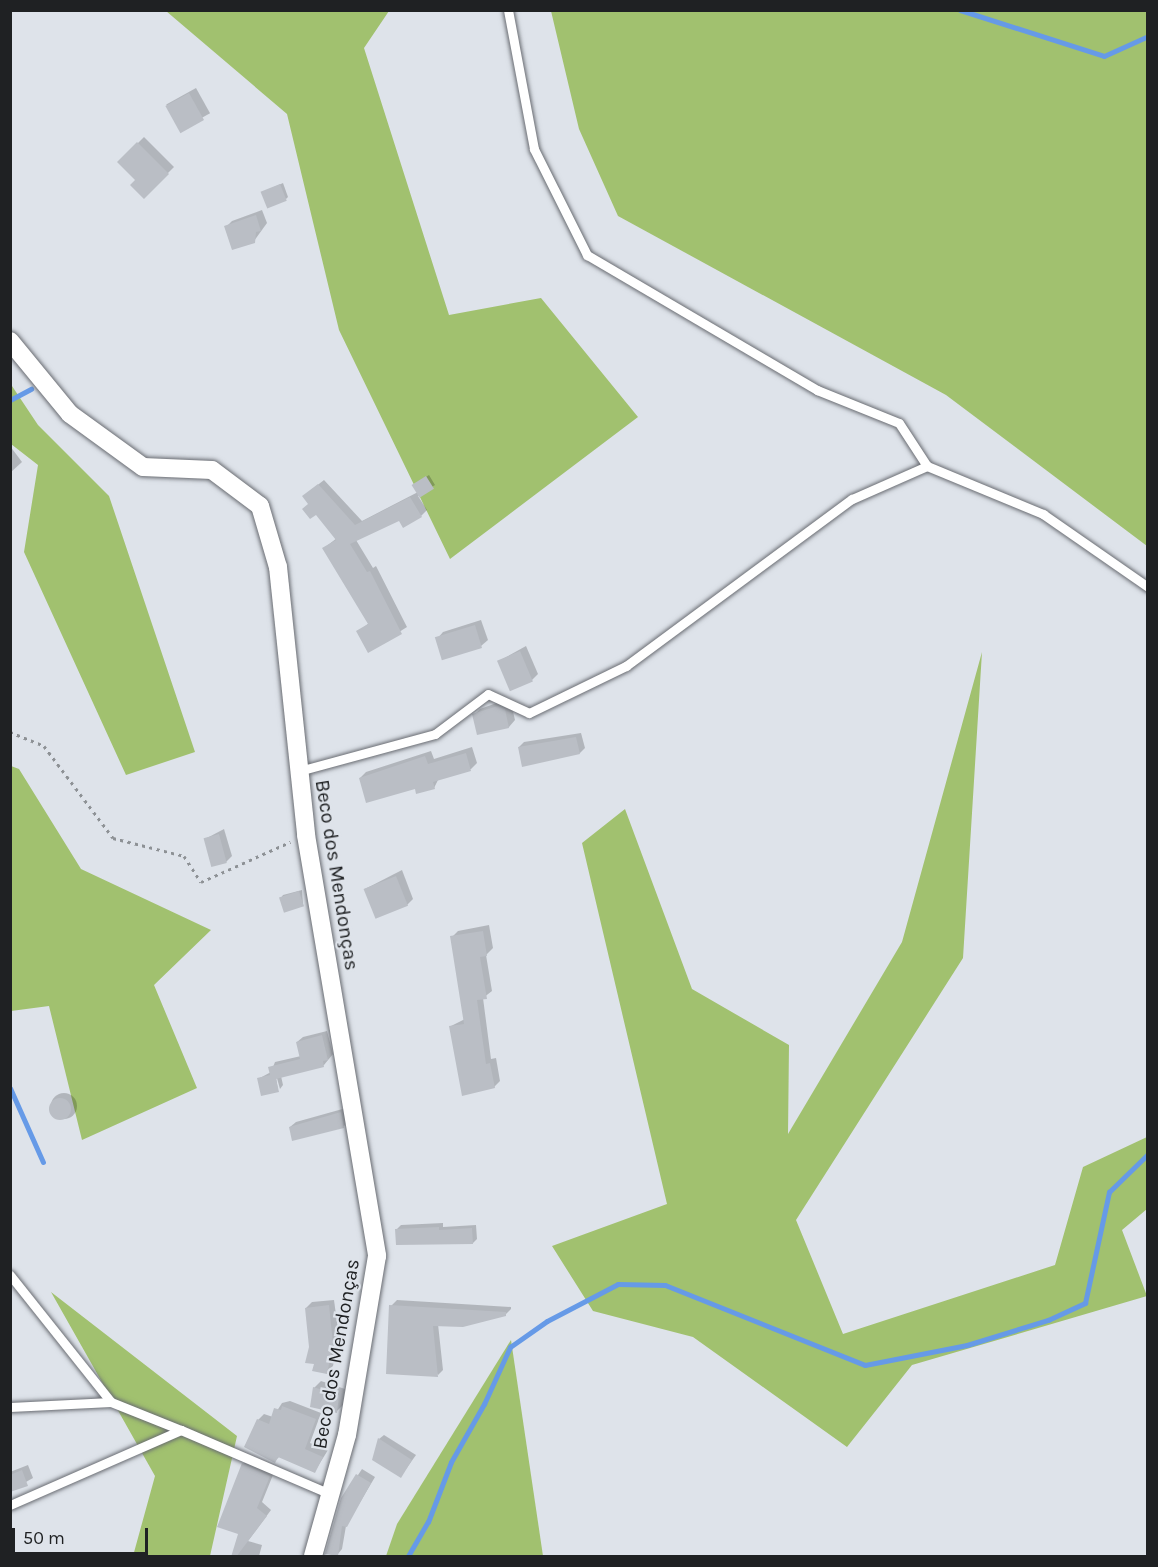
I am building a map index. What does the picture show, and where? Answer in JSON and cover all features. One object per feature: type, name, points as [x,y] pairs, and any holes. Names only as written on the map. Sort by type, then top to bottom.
[{"type":"street","name":"Beco dos Mendonças","points":[[10,341],[70,414],[143,467],[212,470],[260,506],[278,567],[306,835],[377,1256],[347,1435],[313,1557]]},
{"type":"lane","points":[[508,10],[534,148],[587,255],[818,390],[899,423],[927,466],[1043,514],[1148,587]]},
{"type":"lane","points":[[299,771],[435,734],[488,694],[529,713],[540,708],[626,666],[852,499],[927,466]]},
{"type":"lane","points":[[10,1275],[111,1402]]},
{"type":"lane","points":[[10,1407],[111,1402],[330,1494]]},
{"type":"lane","points":[[10,1505],[181,1430]]},
{"type":"path","points":[[10,732],[44,746],[113,838],[184,856],[201,882],[306,835]]},
{"type":"green space","points":[[166,11],[389,11],[364,48],[449,315],[541,298],[638,417],[450,559],[339,330],[287,114]]},
{"type":"green space","points":[[551,11],[1147,11],[1147,546],[946,395],[618,216],[579,129]]},
{"type":"green space","points":[[10,383],[38,425],[109,496],[195,752],[126,775],[24,552],[38,465],[11,444]]},
{"type":"green space","points":[[982,652],[963,958],[796,1220],[843,1334],[1055,1265],[1083,1167],[1147,1137],[1147,1209],[1122,1230],[1147,1296],[912,1365],[847,1447],[693,1337],[593,1311],[552,1246],[667,1204],[582,843],[625,809],[692,989],[789,1045],[788,1134],[902,942]]},
{"type":"green space","points":[[11,766],[19,769],[81,869],[211,930],[154,985],[197,1088],[82,1140],[49,1006],[11,1011]]},
{"type":"green space","points":[[51,1292],[237,1436],[210,1556],[133,1556],[155,1476]]},
{"type":"green space","points":[[511,1340],[543,1556],[386,1556],[397,1524]]},
{"type":"building","points":[[189,93],[204,120],[180,133],[165,106]]},
{"type":"building","points":[[137,142],[169,174],[144,199],[130,185],[135,180],[117,162]]},
{"type":"building","points":[[280,184],[287,201],[267,209],[261,192]]},
{"type":"building","points":[[256,215],[261,231],[256,232],[255,243],[232,250],[224,226]]},
{"type":"building","points":[[426,476],[434,489],[420,498],[412,485]]},
{"type":"building","points":[[318,484],[355,525],[410,497],[422,517],[403,528],[399,521],[350,544],[367,572],[370,571],[402,634],[368,653],[356,631],[368,624],[322,548],[336,540],[316,515],[310,519],[302,509],[308,504],[302,496]]},
{"type":"building","points":[[475,625],[482,648],[442,660],[435,637]]},
{"type":"building","points":[[520,651],[533,681],[510,691],[497,661]]},
{"type":"building","points":[[498,706],[505,709],[509,728],[477,735],[472,714]]},
{"type":"building","points":[[576,737],[580,754],[522,767],[518,747]]},
{"type":"building","points":[[466,753],[471,771],[433,782],[435,789],[416,794],[415,789],[366,803],[359,778],[425,756],[428,764]]},
{"type":"building","points":[[219,834],[227,863],[211,867],[204,838]]},
{"type":"building","points":[[396,876],[408,906],[376,919],[364,889]]},
{"type":"building","points":[[299,891],[304,906],[284,913],[279,897]]},
{"type":"building","points":[[483,931],[487,956],[480,957],[487,999],[477,1000],[486,1064],[490,1063],[495,1088],[462,1096],[449,1026],[464,1024],[450,936]]},
{"type":"building","points":[[322,1035],[328,1060],[323,1061],[324,1067],[276,1079],[279,1092],[261,1096],[257,1078],[270,1075],[268,1067],[300,1059],[296,1042]]},
{"type":"building","points":[[56,1098],[64,1098],[71,1105],[71,1113],[64,1120],[56,1120],[49,1113],[49,1105]]},
{"type":"building","points":[[341,1112],[344,1128],[292,1141],[289,1127]]},
{"type":"building","points":[[439,1227],[439,1230],[472,1228],[473,1244],[396,1245],[395,1229]]},
{"type":"building","points":[[329,1305],[333,1344],[327,1374],[312,1371],[314,1364],[305,1363],[309,1347],[305,1308]]},
{"type":"building","points":[[389,1305],[506,1312],[506,1316],[463,1327],[433,1326],[438,1377],[386,1374]]},
{"type":"building","points":[[313,1387],[339,1395],[337,1413],[310,1407]]},
{"type":"building","points":[[282,1406],[316,1419],[305,1449],[323,1457],[315,1473],[278,1457],[275,1463],[244,1447],[257,1419],[269,1424],[274,1408],[281,1410]]},
{"type":"building","points":[[378,1438],[412,1460],[401,1478],[372,1460]]},
{"type":"building","points":[[242,1463],[270,1476],[257,1508],[267,1516],[236,1557],[231,1557],[238,1534],[217,1527]]},
{"type":"building","points":[[22,1470],[28,1486],[10,1492],[10,1475]]},
{"type":"building","points":[[356,1474],[371,1483],[347,1527],[342,1526],[338,1556],[325,1554],[341,1498]]},
{"type":"waterway","points":[[960,10],[1104,56],[1148,36]]},
{"type":"waterway","points":[[10,400],[31,389]]},
{"type":"waterway","points":[[10,1088],[43,1162]]},
{"type":"waterway","points":[[408,1556],[428,1522],[451,1462],[484,1404],[510,1347],[547,1321],[618,1284],[665,1285],[865,1365],[967,1345],[1048,1320],[1085,1303],[1109,1192],[1148,1154]]}]
